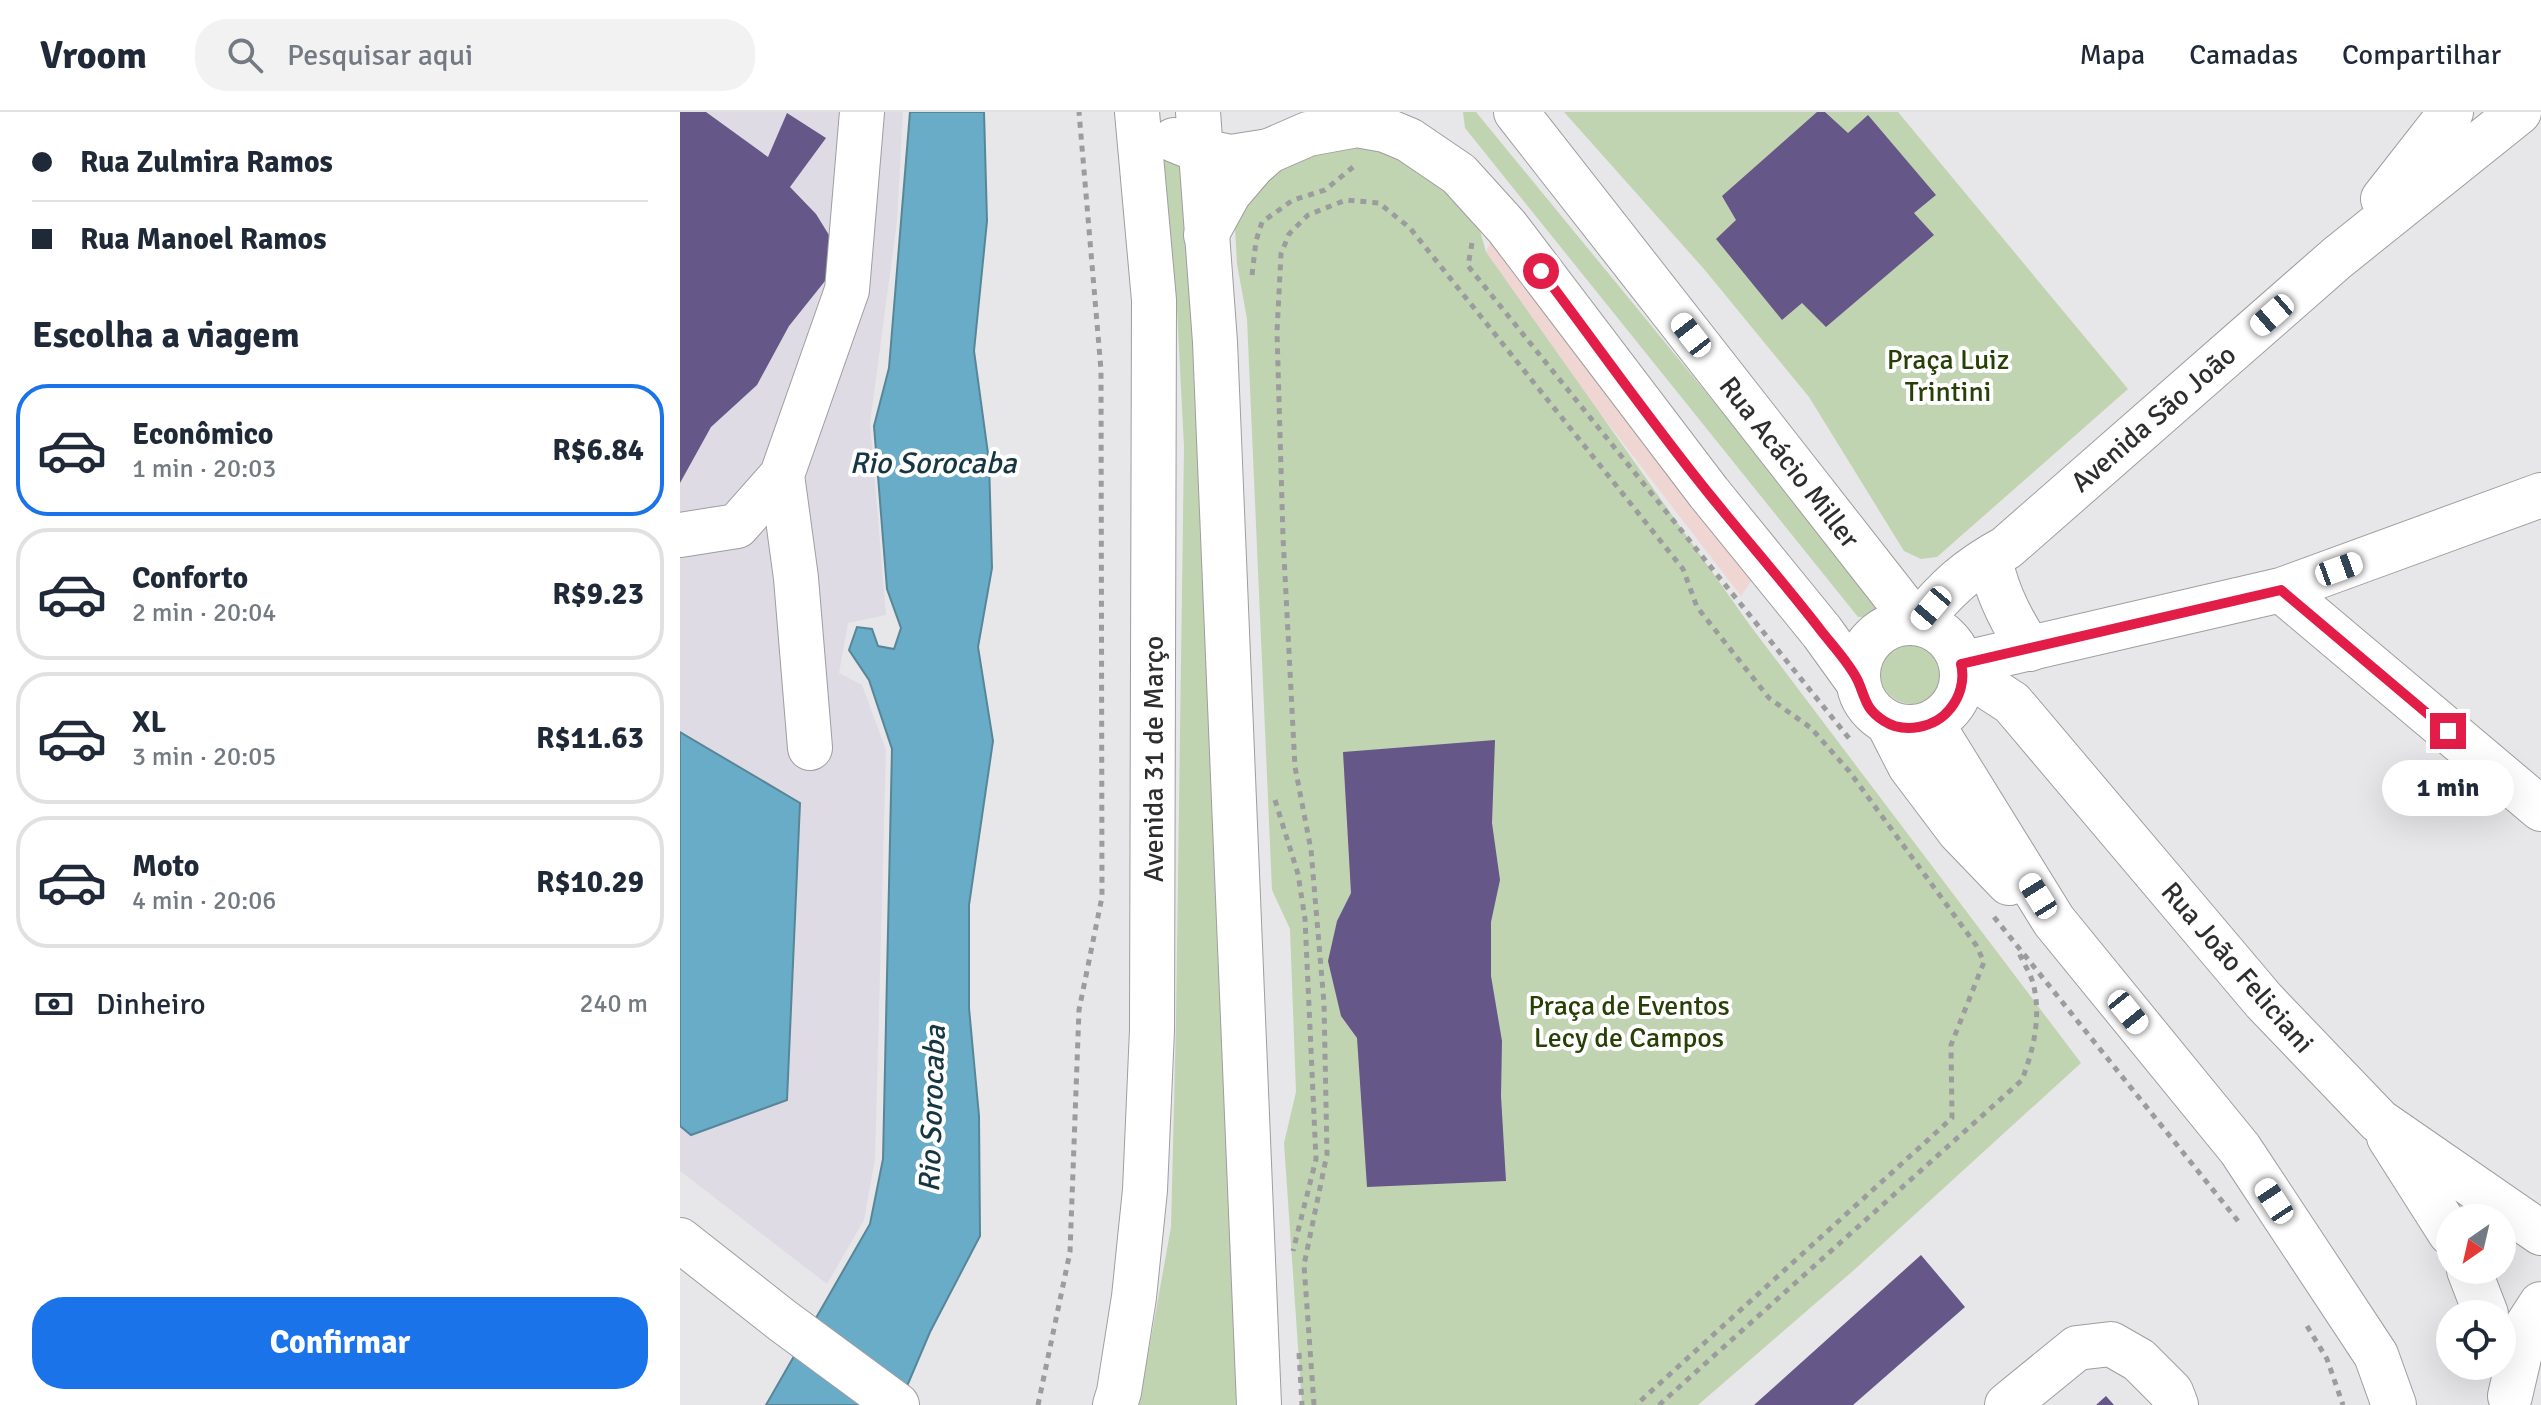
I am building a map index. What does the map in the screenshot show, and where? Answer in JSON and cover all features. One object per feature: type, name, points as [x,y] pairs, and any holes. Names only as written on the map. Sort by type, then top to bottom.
[{"type":"main road","points":[[680,535],[737,526],[782,475],[847,290],[862,112]]},
{"type":"main road","points":[[1137,112],[1168,138],[1199,132],[1231,157],[1269,151],[1308,134],[1357,125],[1393,125],[1459,174],[1507,227],[1709,493],[1822,632],[1858,682]]},
{"type":"main road","name":"Avenida 31 de Março","points":[[1115,1405],[1134,1297],[1145,1190],[1152,1030],[1154,300],[1137,112]]},
{"type":"main road","name":"Rua Acácio Miller","points":[[1516,112],[1940,643]]},
{"type":"main road","name":"Avenida São João","points":[[2337,258],[2451,112]]},
{"type":"main road","name":"Avenida São João","points":[[1940,643],[1943,593],[1974,565],[1999,560],[2337,258],[2519,112]]},
{"type":"main road","points":[[1199,132],[1215,342],[1259,1405]]},
{"type":"main road","points":[[1206,235],[1229,193],[1269,151]]},
{"type":"main road","points":[[782,475],[796,578],[810,748]]},
{"type":"main road","points":[[2054,921],[2015,888],[1959,831],[1910,766],[1872,735],[1871,711],[1862,698],[1858,666],[1863,651],[1873,638],[1900,623],[1940,643],[2030,649],[2281,590],[2541,495]]},
{"type":"main road","points":[[1999,560],[2000,596],[2011,621],[2030,649]]},
{"type":"main road","points":[[2281,590],[2541,809]]},
{"type":"main road","points":[[1872,735],[1932,724],[1956,702],[1962,687],[1940,643]]},
{"type":"main road","name":"Rua João Feliciani","points":[[1940,643],[2012,703],[2264,1001],[2379,1121],[2541,1233]]},
{"type":"main road","points":[[1932,724],[2054,921],[2240,1149],[2376,1355],[2394,1405]]},
{"type":"main road","points":[[2379,1121],[2436,1211]]},
{"type":"main road","points":[[680,1240],[897,1405]]},
{"type":"main road","points":[[2508,1389],[2526,1327],[2541,1304]]},
{"type":"main road","points":[[2007,1405],[2077,1348],[2111,1344],[2139,1360],[2171,1392],[2176,1405]]},
{"type":"path","points":[[1038,1405],[1070,1252],[1079,1010],[1102,897],[1101,370],[1079,112]]},
{"type":"path","points":[[1252,284],[1251,269],[1262,222],[1293,200],[1325,190],[1393,125]]},
{"type":"path","points":[[1314,1405],[1304,1265],[1327,1154],[1324,1003],[1311,850],[1295,767],[1283,537],[1277,332],[1281,254],[1289,234],[1308,215],[1346,200],[1379,203],[1410,228],[1683,569],[1697,607],[1769,698],[1811,728],[1849,771],[1976,945],[1984,962],[1951,1045],[1952,1118],[1636,1405]]},
{"type":"path","points":[[1473,232],[1468,266],[1872,735]]},
{"type":"path","points":[[1274,786],[1275,802],[1298,874],[1305,919],[1316,1159],[1292,1256]]},
{"type":"path","points":[[1985,907],[2240,1224]]},
{"type":"path","points":[[1659,1405],[2022,1080],[2037,1024],[2034,986],[2015,944]]},
{"type":"path","points":[[2305,1322],[2327,1359],[2343,1405]]},
{"type":"path","points":[[1298,1345],[1302,1405]]},
{"type":"shaded area","points":[[680,112],[903,112],[897,221],[870,423],[886,615],[848,623],[839,673],[862,685],[886,750],[875,1159],[864,1220],[827,1284],[680,1171]]},
{"type":"shaded area","points":[[1491,241],[1756,574],[1741,596],[1482,260]]},
{"type":"green space","points":[[1463,112],[1476,112],[1864,585],[1884,616],[1858,617],[1465,128]]},
{"type":"green space","name":"Praça Luiz Trintini","points":[[1564,112],[1898,112],[2128,389],[1937,557],[1921,559],[1904,551],[1809,397],[1704,269]]},
{"type":"green space","name":"Praça de Eventos Lecy de Campos","points":[[1330,145],[1373,149],[1418,161],[1479,227],[1486,252],[1749,624],[2081,1063],[1854,1270],[1698,1405],[1302,1405],[1284,1143],[1296,1092],[1290,929],[1272,890],[1247,319],[1237,264],[1235,228],[1245,203],[1273,174]]},
{"type":"green space","points":[[1164,157],[1190,163],[1238,1405],[1139,1405],[1171,1227],[1176,1021],[1184,447],[1177,309]]},
{"type":"green space","points":[[1906,640],[1918,640],[1935,649],[1942,660],[1942,684],[1935,695],[1918,704],[1906,704],[1894,699],[1885,690],[1880,678],[1880,666],[1885,654],[1894,645]]},
{"type":"water","name":"Rio Sorocaba","points":[[910,112],[984,112],[987,221],[974,351],[989,461],[992,568],[978,647],[993,741],[969,905],[969,1008],[979,1116],[980,1236],[930,1332],[899,1405],[766,1405],[870,1224],[883,1159],[892,749],[869,680],[849,650],[857,627],[872,629],[878,646],[894,649],[901,628],[887,589],[874,426],[889,368]]},
{"type":"water","points":[[680,732],[800,803],[787,1100],[691,1135],[680,1126]]},
{"type":"building","points":[[680,112],[706,112],[768,157],[787,113],[826,138],[790,187],[816,214],[837,248],[833,271],[789,326],[757,385],[711,427],[680,483]]},
{"type":"building","points":[[1817,112],[1825,112],[1848,133],[1868,115],[1936,195],[1914,213],[1934,235],[1826,327],[1802,303],[1782,320],[1716,239],[1736,220],[1722,196]]},
{"type":"building","points":[[1495,740],[1492,823],[1500,880],[1491,922],[1491,976],[1502,1041],[1501,1096],[1506,1181],[1367,1187],[1357,1038],[1341,1016],[1328,961],[1337,921],[1351,893],[1343,752]]},
{"type":"building","points":[[1921,1255],[1965,1307],[1853,1405],[1754,1405]]},
{"type":"building","points":[[2106,1396],[2114,1405],[2096,1405]]},
{"type":"route","points":[[1541,271],[1709,493],[1822,632],[1858,682],[1862,698],[1871,711],[1885,722],[1910,728],[1932,724],[1945,715],[1956,702],[1962,687],[1961,664],[2281,590],[2448,731]]}]
